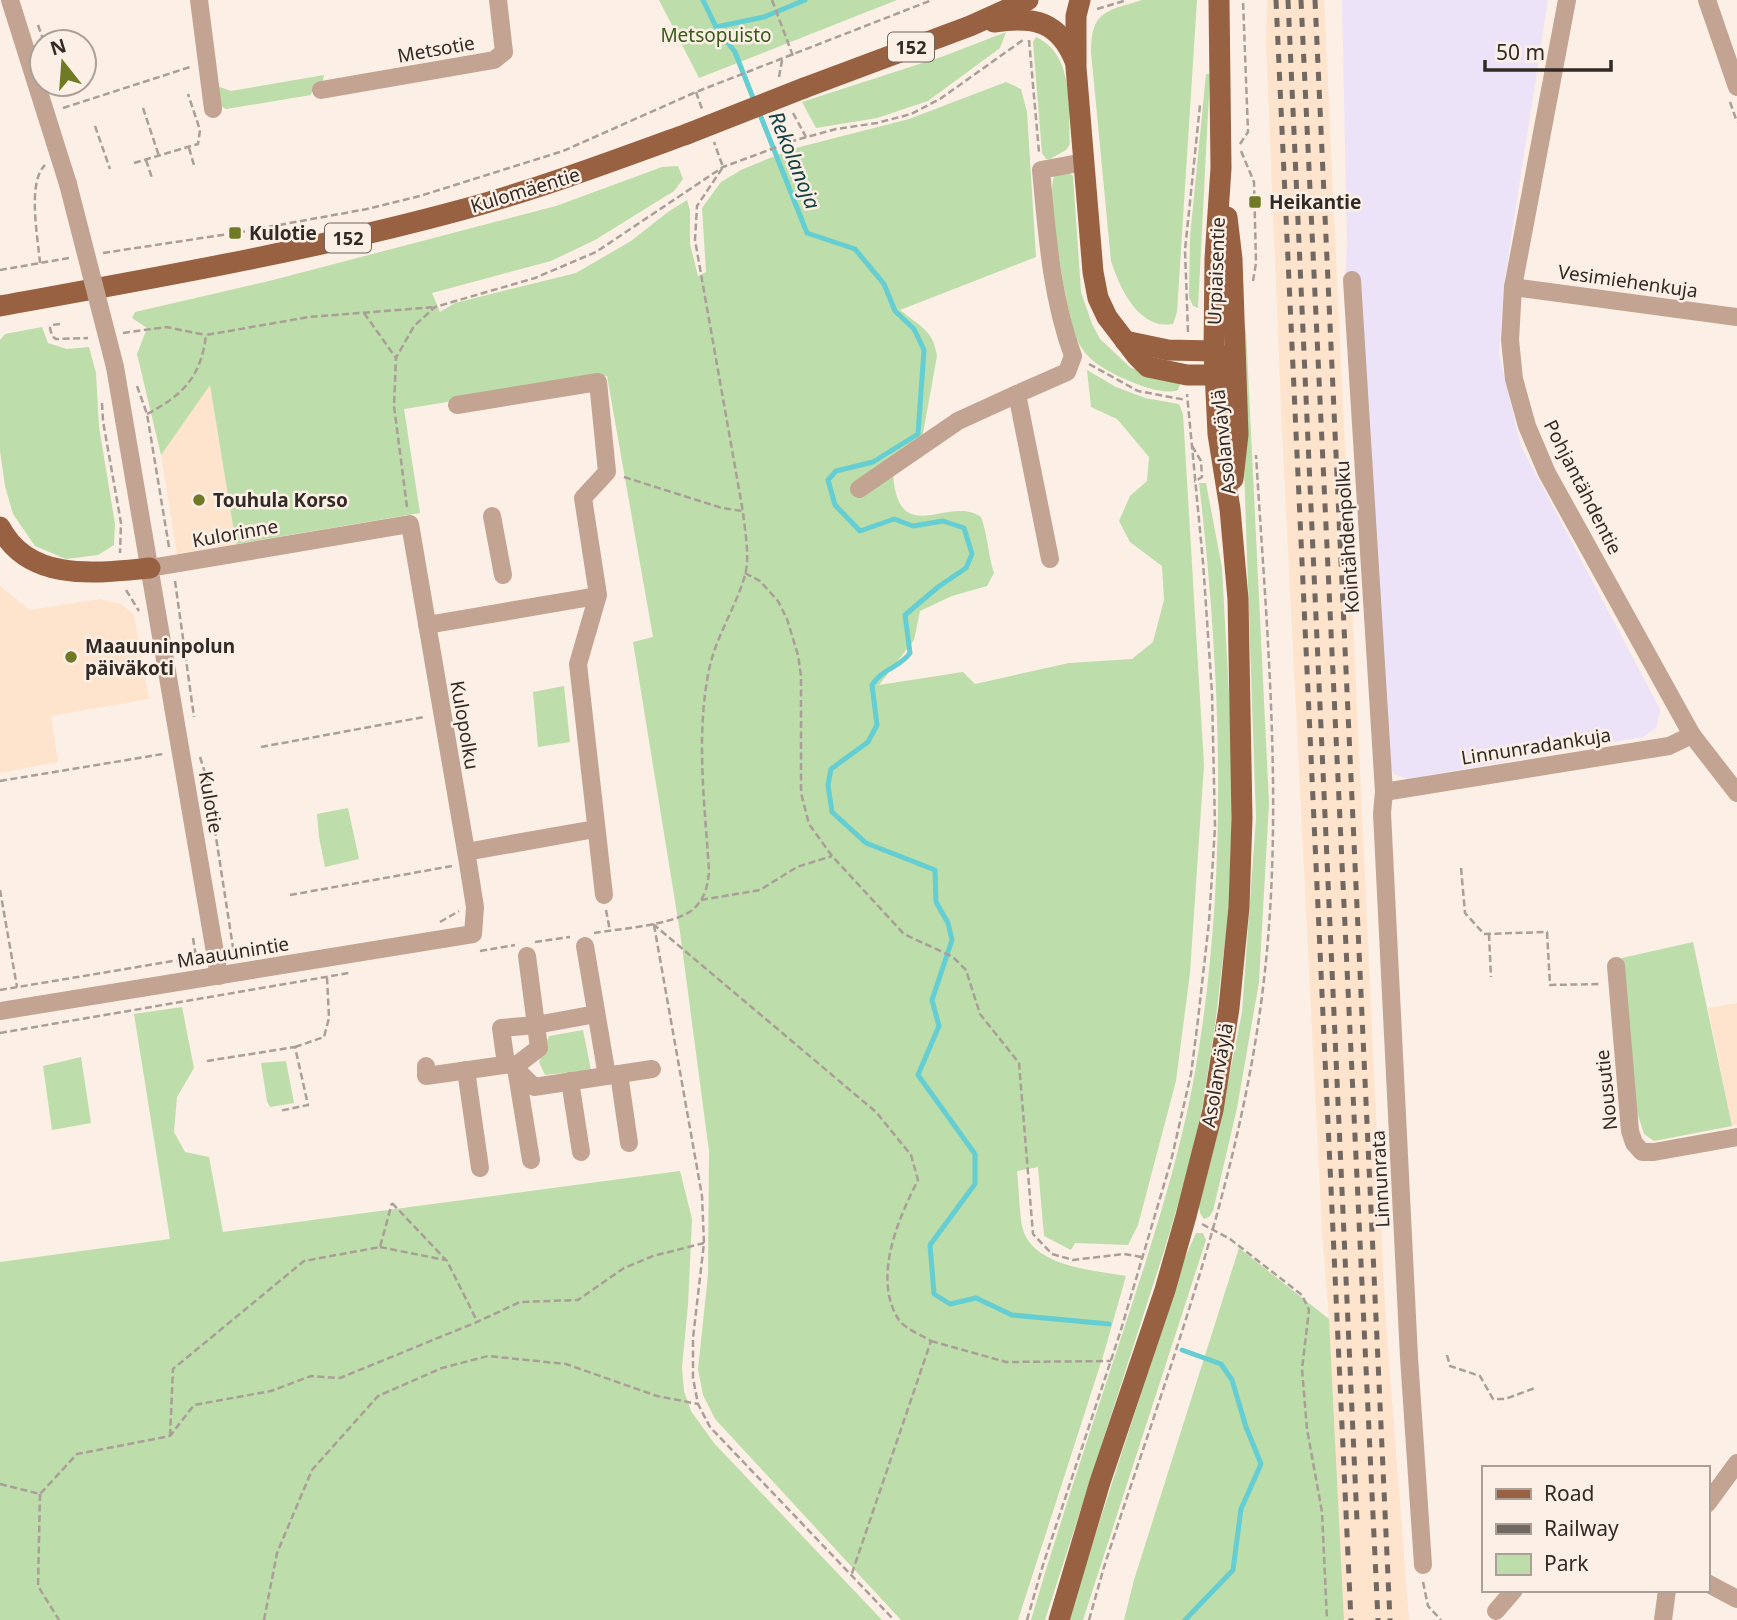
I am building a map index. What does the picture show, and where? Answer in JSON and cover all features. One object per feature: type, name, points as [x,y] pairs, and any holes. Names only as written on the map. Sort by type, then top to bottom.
[{"type":"main road","name":"Kulomäentie","points":[[0,306],[179,273],[386,229],[527,190],[687,134],[970,26],[1028,0]]},
{"type":"main road","name":"Urpiaisentie","points":[[1219,0],[1222,168],[1232,259],[1234,363]]},
{"type":"main road","points":[[1084,6],[1076,16],[1076,66],[1093,272],[1098,298],[1107,317],[1125,341],[1136,355],[1148,367],[1181,374],[1215,375],[1234,363],[1214,351],[1168,350],[1125,341]]},
{"type":"main road","points":[[970,26],[1031,19],[1060,34],[1069,46],[1076,66]]},
{"type":"main road","name":"Urpiaisentie","points":[[1215,375],[1215,259],[1222,168]]},
{"type":"main road","name":"Asolanväylä","points":[[1230,509],[1238,434],[1234,363]]},
{"type":"main road","name":"Asolanväylä","points":[[1059,1620],[1100,1482],[1165,1290],[1186,1216],[1213,1110],[1229,1007],[1239,907],[1242,699],[1238,599],[1230,509],[1218,433],[1215,375]]},
{"type":"main road","points":[[0,527],[14,548],[48,568],[83,572],[150,568]]},
{"type":"street","name":"Kulotie","points":[[10,0],[68,184],[114,366],[215,955],[228,974]]},
{"type":"street","points":[[199,0],[213,109]]},
{"type":"street","name":"Metsotie","points":[[321,90],[494,60],[505,52],[498,0]]},
{"type":"street","name":"Pohjantähdentie","points":[[1567,0],[1513,287],[1510,340],[1514,379],[1527,426],[1548,473],[1692,735],[1737,793]]},
{"type":"street","points":[[1707,0],[1737,87]]},
{"type":"street","points":[[859,489],[958,421],[1067,372],[1073,356],[1050,261],[1041,170],[1084,162]]},
{"type":"street","name":"Kointähdenpolku","points":[[1352,280],[1384,792]]},
{"type":"street","name":"Vesimiehenkuja","points":[[1513,287],[1737,317]]},
{"type":"street","points":[[457,405],[597,382],[607,472],[583,498],[597,596],[578,664],[604,895]]},
{"type":"street","points":[[1017,394],[1050,559]]},
{"type":"street","points":[[492,516],[503,575]]},
{"type":"street","name":"Kulorinne","points":[[150,568],[410,524]]},
{"type":"street","name":"Kulopolku","points":[[410,524],[475,907],[473,934]]},
{"type":"street","points":[[426,625],[597,596]]},
{"type":"street","name":"Linnunradankuja","points":[[1384,792],[1669,746],[1692,735]]},
{"type":"street","name":"Linnunrata","points":[[1384,792],[1381,813],[1410,1370],[1423,1565]]},
{"type":"street","points":[[467,858],[595,829]]},
{"type":"street","name":"Maauunintie","points":[[0,1011],[473,934]]},
{"type":"street","points":[[580,939],[629,1143]]},
{"type":"street","points":[[426,1066],[426,1076],[512,1067],[539,1048],[527,947]]},
{"type":"street","name":"Nousutie","points":[[1616,965],[1630,1131],[1634,1143],[1642,1152],[1654,1152],[1737,1137]]},
{"type":"street","points":[[531,1160],[502,1028],[597,1014]]},
{"type":"street","points":[[512,1067],[534,1087],[652,1069]]},
{"type":"street","points":[[466,1070],[480,1168]]},
{"type":"street","points":[[570,1082],[581,1152]]},
{"type":"street","points":[[1709,1501],[1737,1463]]},
{"type":"street","points":[[1709,1584],[1737,1600]]},
{"type":"street","points":[[1496,1611],[1512,1592]]},
{"type":"street","points":[[1663,1620],[1667,1592]]},
{"type":"path","points":[[772,0],[793,56]]},
{"type":"path","points":[[92,255],[236,233],[367,209],[420,196],[563,150],[932,0]]},
{"type":"path","points":[[1084,6],[1127,0]]},
{"type":"path","points":[[1239,147],[1248,132],[1243,0]]},
{"type":"path","points":[[36,20],[39,28]]},
{"type":"path","points":[[147,414],[166,404],[193,379],[201,364],[206,335],[309,317],[435,307],[536,278],[596,252],[723,167],[836,128],[877,123],[911,114],[940,99],[1029,37],[1041,170]]},
{"type":"path","points":[[47,113],[206,61]]},
{"type":"path","points":[[134,163],[198,144],[201,136],[188,94]]},
{"type":"path","points":[[1188,334],[1185,250],[1200,103]]},
{"type":"path","points":[[144,108],[159,156]]},
{"type":"path","points":[[95,126],[110,169]]},
{"type":"path","points":[[189,147],[194,164]]},
{"type":"path","points":[[146,160],[152,178]]},
{"type":"path","points":[[40,263],[35,183],[40,169],[47,162]]},
{"type":"path","points":[[469,953],[580,939],[653,924],[690,912],[701,900],[708,886],[702,748],[703,705],[708,672],[719,636],[746,573],[743,512],[695,240],[698,206],[723,167]]},
{"type":"path","points":[[0,270],[79,257]]},
{"type":"path","points":[[410,524],[394,406],[396,358],[414,326],[435,307]]},
{"type":"path","points":[[363,312],[396,358]]},
{"type":"path","points":[[1027,1620],[1111,1361],[1171,1161],[1191,1074],[1209,922],[1215,827],[1212,693],[1203,562],[1187,401],[1138,391],[1073,356]]},
{"type":"path","points":[[135,379],[147,414],[194,717]]},
{"type":"path","points":[[1190,444],[1201,461],[1202,477],[1195,482]]},
{"type":"path","points":[[607,472],[743,512]]},
{"type":"path","points":[[746,573],[760,581],[778,601],[787,619],[798,655],[801,676],[801,793],[809,824],[832,856],[904,934],[953,957],[966,970],[980,1014],[1019,1063],[1033,1234],[1052,1254],[1073,1260],[1124,1254],[1142,1257]]},
{"type":"path","points":[[261,747],[441,714]]},
{"type":"path","points":[[0,781],[166,754]]},
{"type":"path","points":[[199,754],[207,779],[234,952],[228,974],[240,992]]},
{"type":"path","points":[[701,900],[760,890],[797,867],[832,856]]},
{"type":"path","points":[[289,895],[467,858]]},
{"type":"path","points":[[1461,868],[1465,913],[1484,934],[1547,932],[1550,985],[1618,984]]},
{"type":"path","points":[[0,890],[17,987]]},
{"type":"path","points":[[653,924],[876,1112],[911,1155],[918,1180],[906,1203],[889,1250],[888,1293],[900,1322],[931,1341],[1006,1362],[1111,1361]]},
{"type":"path","points":[[653,924],[702,1196],[704,1243],[693,1338],[693,1378],[698,1404],[710,1427],[894,1620]]},
{"type":"path","points":[[1489,934],[1491,977]]},
{"type":"path","points":[[0,990],[234,952]]},
{"type":"path","points":[[0,1033],[349,973]]},
{"type":"path","points":[[207,1061],[295,1047],[324,1037],[329,1018],[327,977]]},
{"type":"path","points":[[279,1111],[308,1105],[295,1047]]},
{"type":"path","points":[[380,1247],[392,1203],[447,1261],[477,1322]]},
{"type":"path","points":[[1186,1216],[1214,1229],[1241,1247],[1302,1295],[1309,1310],[1302,1369],[1307,1429],[1322,1512],[1326,1620]]},
{"type":"path","points":[[58,1620],[38,1587],[40,1494],[77,1454],[170,1436],[194,1405],[271,1391],[311,1377],[340,1378],[520,1302],[578,1300],[624,1268],[653,1256],[704,1243]]},
{"type":"path","points":[[170,1436],[173,1369],[304,1261],[380,1247],[447,1261]]},
{"type":"path","points":[[851,1576],[931,1341]]},
{"type":"path","points":[[1447,1355],[1450,1366],[1479,1376],[1493,1399],[1505,1399],[1535,1388]]},
{"type":"path","points":[[264,1620],[276,1553],[312,1470],[378,1396],[442,1368],[488,1356],[566,1364],[657,1396],[698,1404]]},
{"type":"path","points":[[0,1484],[40,1494]]},
{"type":"path","points":[[1423,1565],[1428,1606],[1441,1620]]},
{"type":"shaded area","points":[[1267,0],[1324,0],[1385,1308],[1409,1620],[1344,1620],[1282,429],[1266,42]]},
{"type":"shaded area","points":[[1342,0],[1548,0],[1505,277],[1499,354],[1521,446],[1660,709],[1657,727],[1643,737],[1408,779],[1394,774],[1389,765],[1345,286],[1347,243]]},
{"type":"shaded area","name":"Touhula Korso","points":[[210,384],[236,544],[177,554],[161,455]]},
{"type":"shaded area","name":"Maauuninpolun päiväkoti","points":[[0,586],[30,610],[100,599],[121,604],[134,615],[149,699],[51,716],[58,762],[0,773]]},
{"type":"shaded area","points":[[1737,1003],[1737,1125],[1732,1126],[1708,1008]]},
{"type":"green space","name":"Metsopuisto","points":[[659,0],[897,0],[699,78]]},
{"type":"green space","points":[[1142,0],[1197,0],[1177,312],[1173,324],[1150,321],[1141,314],[1126,295],[1111,261],[1091,52],[1094,28],[1103,14]]},
{"type":"green space","points":[[1006,32],[1000,48],[928,101],[877,118],[816,128],[802,102],[944,56]]},
{"type":"green space","points":[[1036,37],[1049,45],[1057,56],[1063,69],[1069,99],[1070,144],[1066,150],[1050,159],[1046,159],[1042,153],[1033,42]]},
{"type":"green space","points":[[1206,74],[1210,74],[1198,308],[1193,306],[1189,297],[1190,237]]},
{"type":"green space","points":[[324,75],[322,85],[313,89],[311,95],[226,109],[221,106],[217,91],[220,87],[231,91]]},
{"type":"green space","points":[[1006,82],[1021,89],[1027,112],[1036,257],[900,310],[929,334],[937,356],[922,439],[892,457],[897,497],[903,509],[922,516],[958,511],[981,517],[994,573],[987,586],[952,596],[920,611],[914,640],[879,685],[963,672],[975,684],[1069,663],[1132,659],[1153,642],[1164,600],[1162,566],[1130,542],[1119,521],[1130,496],[1147,481],[1149,457],[1117,419],[1091,407],[1087,370],[1116,387],[1145,398],[1179,404],[1183,414],[1204,765],[1190,973],[1176,1081],[1138,1225],[1128,1245],[1075,1243],[1071,1250],[1044,1236],[1038,1167],[1017,1171],[1022,1226],[1028,1240],[1037,1250],[1065,1264],[1126,1276],[1018,1620],[901,1620],[715,1419],[703,1395],[698,1369],[708,1275],[709,1151],[680,932],[633,642],[653,637],[607,376],[404,409],[420,513],[236,544],[210,385],[161,455],[137,354],[147,328],[132,318],[135,312],[273,280],[556,206],[662,167],[678,166],[683,179],[674,191],[595,240],[551,261],[432,293],[440,312],[455,303],[576,273],[631,241],[687,200],[690,211],[690,244],[698,276],[706,272],[702,208],[721,182],[741,170],[792,149],[909,119]]},
{"type":"green space","points":[[1066,171],[1073,176],[1081,292],[1092,324],[1100,339],[1131,368],[1181,381],[1178,390],[1145,387],[1119,376],[1097,364],[1078,341],[1062,274],[1052,202],[1055,175]]},
{"type":"green space","points":[[1243,323],[1246,331],[1269,803],[1259,982],[1237,1108],[1213,1211],[1204,1219],[1199,1205],[1218,1133],[1242,1012],[1256,818],[1242,409]]},
{"type":"green space","points":[[42,327],[48,343],[67,349],[89,347],[96,373],[99,427],[115,524],[114,545],[98,555],[66,559],[35,546],[13,514],[5,486],[0,451],[0,340],[5,334]]},
{"type":"green space","points":[[1199,483],[1206,483],[1222,568],[1233,766],[1229,909],[1215,1025],[1190,1164],[1164,1251],[1045,1620],[1031,1620],[1169,1183],[1186,1117],[1205,1009],[1217,859],[1218,783],[1213,632]]},
{"type":"green space","points":[[564,686],[570,742],[538,747],[533,692]]},
{"type":"green space","points":[[348,808],[359,859],[325,867],[317,814]]},
{"type":"green space","points":[[1693,942],[1732,1126],[1654,1141],[1644,1134],[1636,1109],[1622,958]]},
{"type":"green space","points":[[182,1007],[194,1068],[177,1097],[174,1132],[185,1152],[209,1157],[223,1232],[680,1171],[692,1219],[682,1367],[684,1391],[691,1411],[714,1443],[882,1620],[0,1620],[0,1262],[170,1239],[134,1014]]},
{"type":"green space","points":[[583,1030],[591,1070],[545,1075],[539,1062],[549,1036]]},
{"type":"green space","points":[[81,1057],[91,1123],[52,1130],[43,1066]]},
{"type":"green space","points":[[286,1061],[294,1103],[270,1107],[261,1063]]},
{"type":"green space","points":[[1196,1233],[1203,1233],[1206,1240],[1083,1620],[1068,1620],[1184,1260]]},
{"type":"green space","points":[[1239,1248],[1329,1319],[1344,1620],[1124,1620],[1134,1580]]},
{"type":"waterway","name":"Rekolanoja","points":[[703,0],[716,27],[735,52],[755,103]]},
{"type":"waterway","points":[[716,27],[764,17],[805,0]]},
{"type":"waterway","name":"Rekolanoja","points":[[759,112],[807,233],[855,249],[884,284],[895,311],[914,329],[924,350],[918,434],[873,462],[836,471],[828,480],[835,505],[860,531],[894,519],[913,526],[943,521],[964,528],[972,554],[966,568],[905,615],[910,653],[872,685],[877,725],[868,742],[831,769],[828,785],[832,812],[866,843],[935,870],[936,902],[948,923],[952,940],[932,1000],[939,1026],[918,1075],[975,1154],[975,1184],[930,1245],[934,1294],[950,1304],[976,1298],[1012,1315],[1109,1324]]},
{"type":"waterway","name":"Rekolanoja","points":[[1182,1350],[1221,1364],[1232,1380],[1246,1427],[1261,1464],[1241,1509],[1233,1570],[1185,1620]]},
{"type":"railway","points":[[1276,0],[1351,1620]]},
{"type":"railway","points":[[1288,0],[1357,1521]]},
{"type":"railway","points":[[1301,0],[1378,1620]]},
{"type":"railway","points":[[1315,0],[1390,1620]]},
{"type":"place","name":"Heikantie","points":[[1255,202]]},
{"type":"place","name":"Kulotie","points":[[235,233]]},
{"type":"place","name":"Touhula Korso","points":[[199,500]]},
{"type":"place","name":"Maauuninpolun päiväkoti","points":[[71,657]]}]
